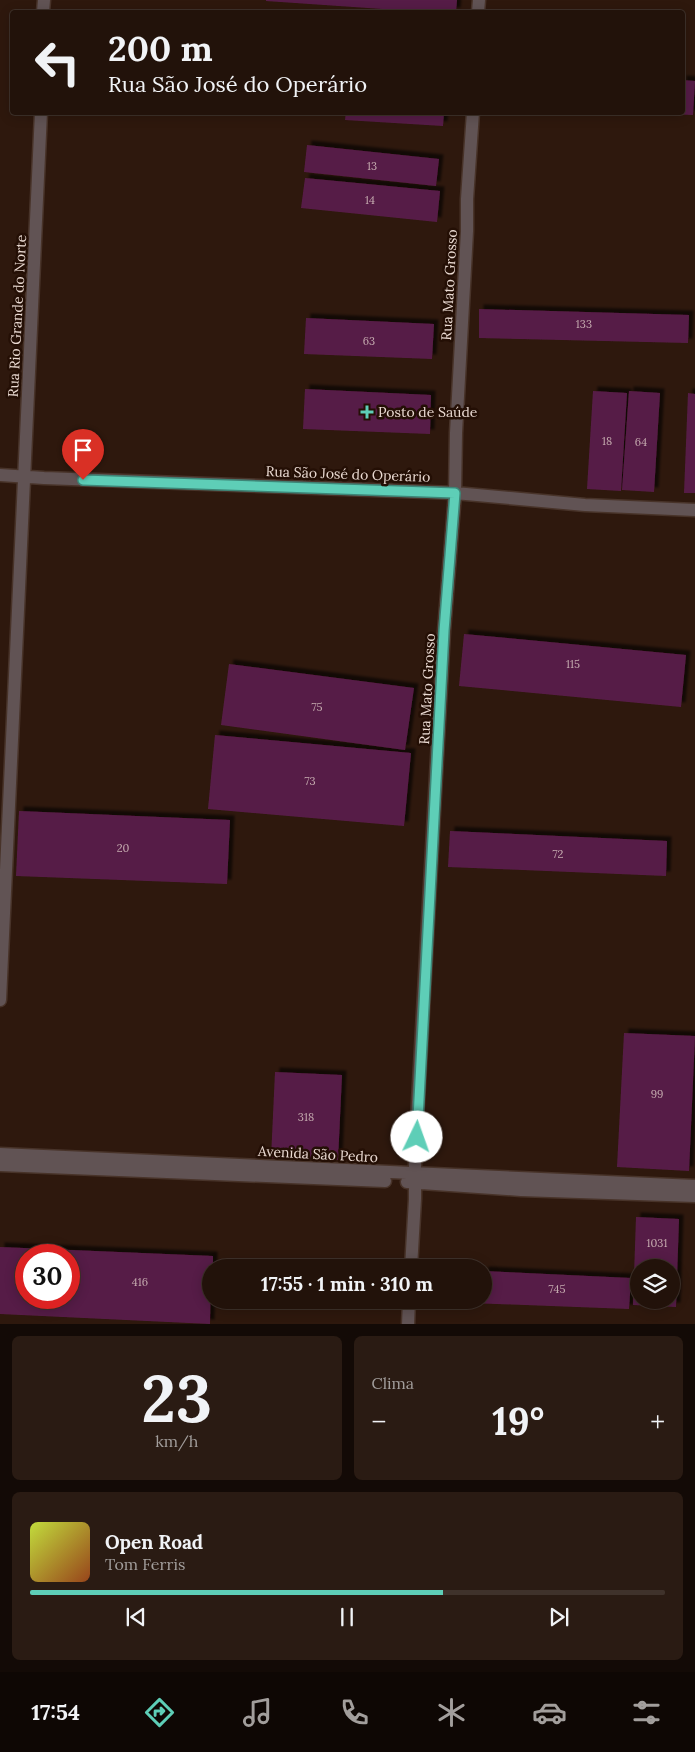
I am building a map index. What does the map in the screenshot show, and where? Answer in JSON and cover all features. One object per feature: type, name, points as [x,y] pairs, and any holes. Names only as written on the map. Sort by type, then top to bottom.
[{"type":"street","name":"Rua Rio Grande do Norte","points":[[0,840],[39,115]]},
{"type":"street","name":"Rua Mato Grosso","points":[[412,1259],[444,631],[455,493],[456,433],[467,231],[467,190],[473,115]]},
{"type":"street","name":"Rua São José do Operário","points":[[0,475],[455,493],[585,505],[695,510]]},
{"type":"street","name":"Rua Rio Grande do Norte","points":[[0,1000],[21,476]]},
{"type":"street","name":"Avenida São Pedro","points":[[0,1154],[271,1166],[416,1178],[521,1190],[695,1196]]},
{"type":"street","name":"Avenida São Pedro","points":[[0,1165],[695,1186]]},
{"type":"street","points":[[408,1324],[409,1309]]},
{"type":"building","points":[[457,0],[456,10],[397,10],[266,1]]},
{"type":"building","points":[[685,80],[695,81],[693,115],[685,115]]},
{"type":"building","points":[[346,115],[444,115],[443,126],[345,120]]},
{"type":"building","points":[[307,145],[439,159],[436,186],[304,172]]},
{"type":"building","points":[[305,178],[440,191],[437,222],[301,208]]},
{"type":"building","points":[[479,309],[689,315],[688,343],[479,338]]},
{"type":"building","points":[[306,318],[434,324],[432,359],[304,354]]},
{"type":"building","name":"Posto de Saúde","points":[[305,389],[431,395],[430,434],[303,429]]},
{"type":"building","points":[[593,391],[627,393],[621,491],[587,489]]},
{"type":"building","points":[[629,391],[660,393],[654,492],[622,490]]},
{"type":"building","points":[[688,393],[695,394],[695,493],[684,493]]},
{"type":"building","points":[[464,634],[686,655],[681,707],[459,686]]},
{"type":"building","points":[[229,664],[414,688],[405,750],[221,725]]},
{"type":"building","points":[[215,735],[411,753],[404,826],[208,809]]},
{"type":"building","points":[[19,811],[230,820],[227,884],[16,876]]},
{"type":"building","points":[[450,831],[667,841],[666,876],[448,867]]},
{"type":"building","points":[[624,1033],[695,1036],[689,1171],[617,1167]]},
{"type":"building","points":[[275,1072],[342,1075],[338,1160],[271,1158]]},
{"type":"building","points":[[636,1217],[679,1219],[678,1259],[635,1259]]},
{"type":"building","points":[[0,1247],[15,1248],[15,1309],[80,1309],[80,1250],[213,1256],[213,1259],[202,1259],[202,1309],[210,1309],[210,1324],[0,1314]]},
{"type":"building","points":[[492,1271],[630,1278],[629,1309],[492,1304]]},
{"type":"place","name":"Posto de Saúde","points":[[367,412]]},
{"type":"route","points":[[83,480],[455,493],[444,631],[417,1137]]}]
